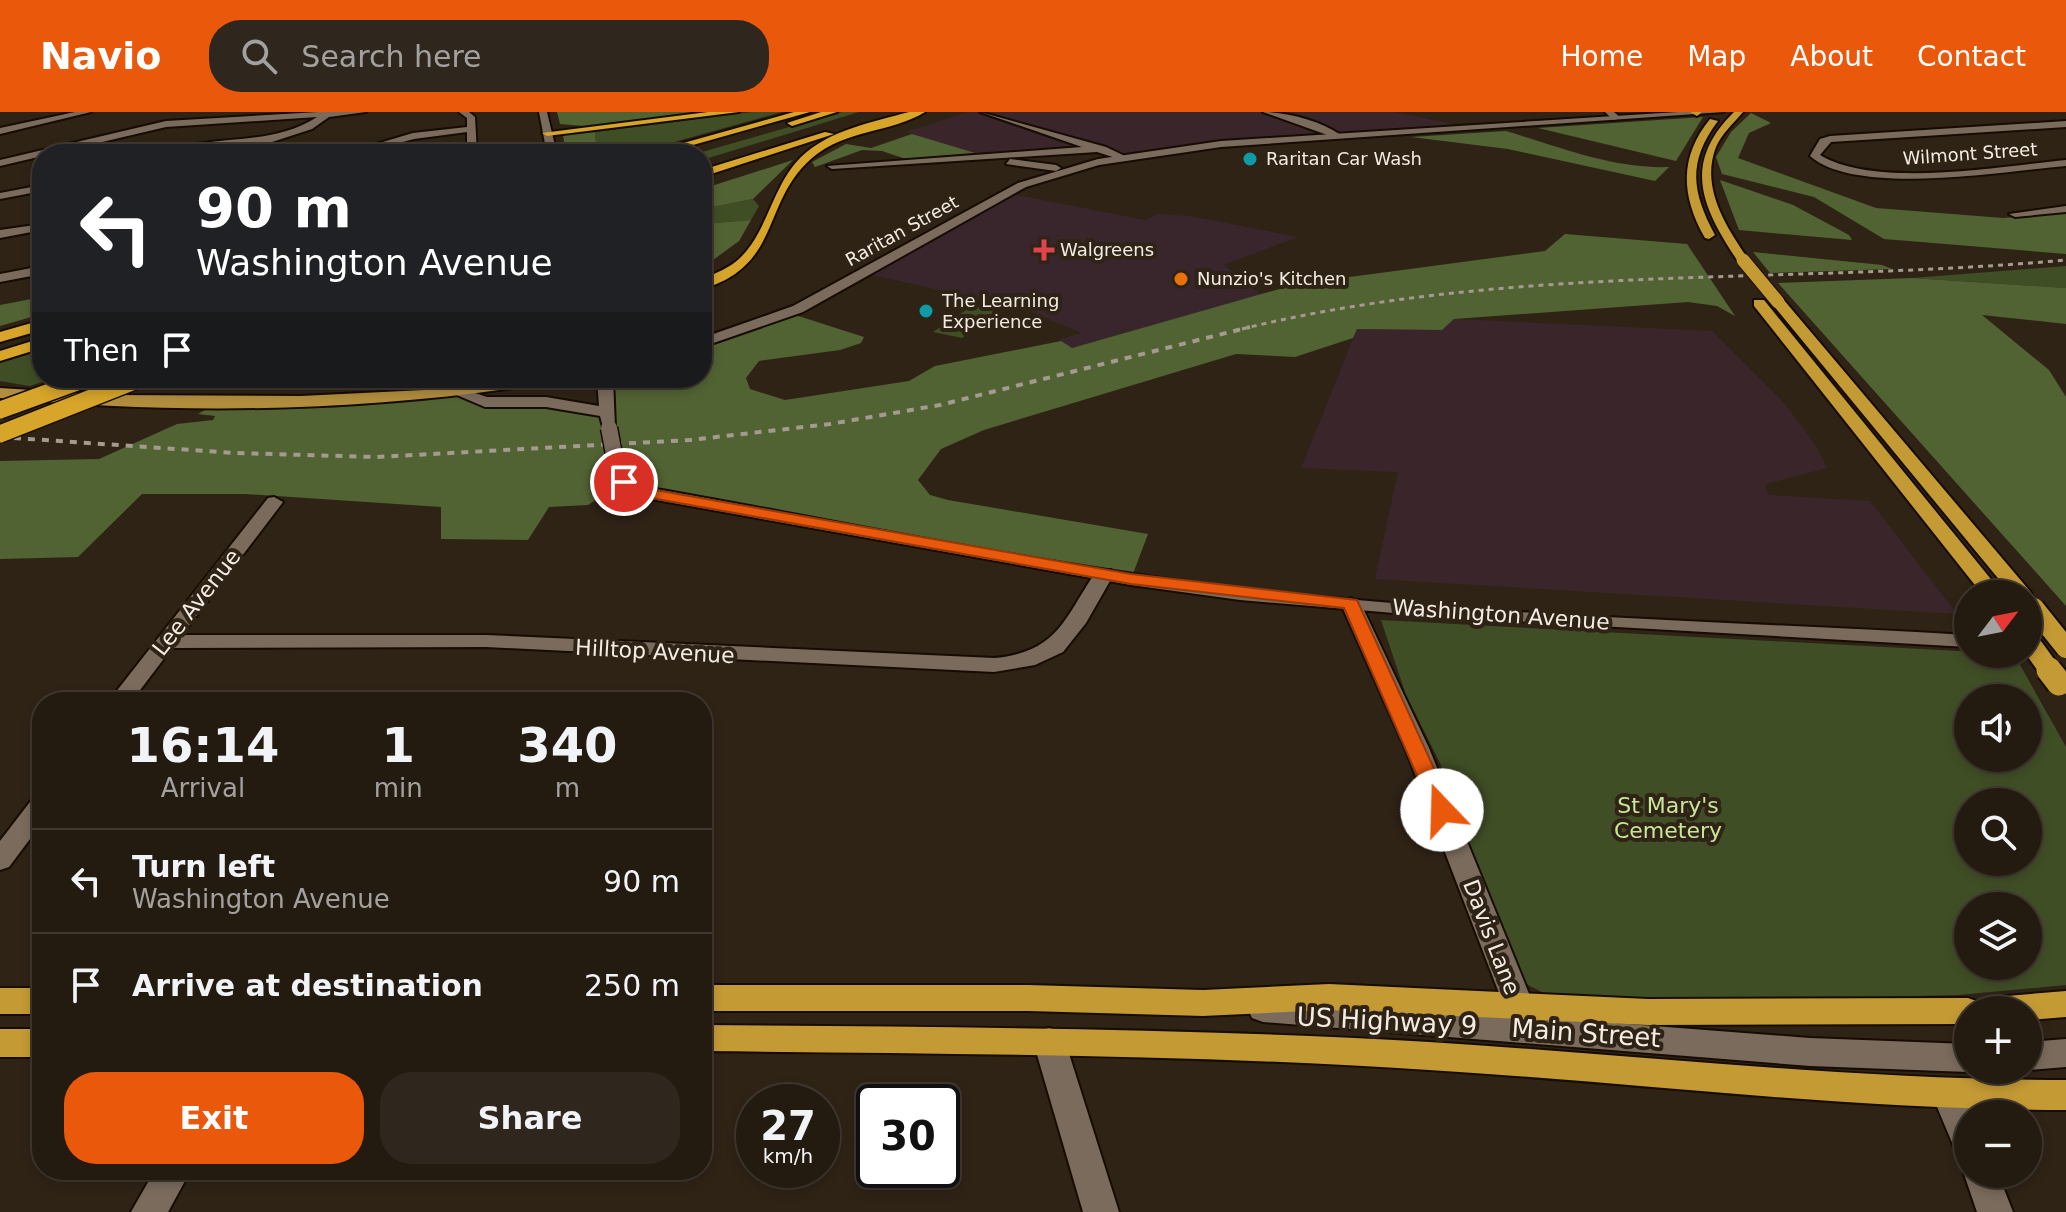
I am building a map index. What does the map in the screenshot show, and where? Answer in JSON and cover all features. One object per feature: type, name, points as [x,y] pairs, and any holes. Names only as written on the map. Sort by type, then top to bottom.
[{"type":"highway","points":[[547,133],[734,112]]},
{"type":"highway","points":[[686,144],[805,112]]},
{"type":"highway","points":[[712,171],[902,112]]},
{"type":"highway","points":[[712,280],[737,268],[748,258],[792,175],[807,157],[842,138],[920,112]]},
{"type":"highway","points":[[1716,247],[1694,206],[1689,177],[1691,157],[1701,136],[1713,121],[1739,112]]},
{"type":"highway","points":[[1724,115],[1706,161],[1705,182],[1716,216],[1743,260],[2011,580]]},
{"type":"highway","points":[[712,147],[835,116]]},
{"type":"highway","points":[[712,159],[835,116]]},
{"type":"highway","points":[[1725,260],[1982,580]]},
{"type":"highway","points":[[0,339],[32,330]]},
{"type":"highway","points":[[0,356],[32,346]]},
{"type":"highway","points":[[0,410],[60,388]]},
{"type":"highway","points":[[0,434],[117,388]]},
{"type":"highway","points":[[2042,618],[2066,647]]},
{"type":"highway","points":[[2042,661],[2062,689]]},
{"type":"highway","points":[[712,998],[1028,998],[1203,1003],[1329,997],[1737,1013],[1954,1011]]},
{"type":"highway","points":[[0,1001],[32,1001]]},
{"type":"highway","points":[[2042,1006],[2066,1004]]},
{"type":"highway","name":"US Highway 9","points":[[712,1038],[1049,1041],[1432,1056],[1948,1095],[2066,1095]]},
{"type":"highway","points":[[0,1043],[32,1043]]},
{"type":"main road","points":[[0,393],[81,402],[289,401],[460,393],[489,388]]},
{"type":"street","points":[[0,131],[87,112]]},
{"type":"street","points":[[172,112],[185,122]]},
{"type":"street","points":[[86,144],[185,122],[362,112]]},
{"type":"street","points":[[463,112],[471,117],[472,144]]},
{"type":"street","points":[[543,112],[550,144]]},
{"type":"street","points":[[1267,112],[1311,124],[1336,135]]},
{"type":"street","points":[[984,113],[1103,149]]},
{"type":"street","points":[[233,144],[307,128],[327,114]]},
{"type":"street","name":"Raritan Street","points":[[712,339],[798,309],[1007,193],[1075,168],[1122,157],[1188,147],[1533,124],[1613,115],[1724,115]]},
{"type":"street","points":[[1891,184],[1833,166],[1815,156],[1823,141],[1830,139],[2066,124]]},
{"type":"street","points":[[384,144],[413,136],[472,129]]},
{"type":"street","name":"Raritan Street","points":[[832,166],[1008,159],[1103,149],[1122,157]]},
{"type":"street","points":[[0,163],[32,156]]},
{"type":"street","points":[[1008,159],[1036,168],[1075,168]]},
{"type":"street","points":[[1007,193],[1014,176],[1008,159]]},
{"type":"street","name":"Wilmont Street","points":[[1876,177],[2066,163]]},
{"type":"street","points":[[0,196],[32,190]]},
{"type":"street","points":[[2015,214],[2066,209]]},
{"type":"street","points":[[0,234],[32,229]]},
{"type":"street","points":[[0,278],[32,272]]},
{"type":"street","name":"Washington Avenue","points":[[606,388],[617,470],[624,482],[651,494],[1104,574],[1229,592],[1351,604],[1954,640]]},
{"type":"street","points":[[460,393],[485,402],[546,402],[608,420]]},
{"type":"street","name":"Lee Avenue","points":[[127,692],[274,502]]},
{"type":"street","name":"Hilltop Avenue","points":[[165,642],[486,641],[927,664],[994,663],[1021,660],[1058,645],[1104,574]]},
{"type":"street","name":"Davis Lane","points":[[1351,604],[1417,748],[1519,1006]]},
{"type":"street","points":[[2042,644],[2066,647]]},
{"type":"street","points":[[0,860],[32,817]]},
{"type":"street","name":"Main Street","points":[[1203,1003],[1810,1052],[1954,1057]]},
{"type":"street","points":[[1049,1041],[1101,1212]]},
{"type":"street","points":[[2042,1055],[2066,1053]]},
{"type":"street","points":[[1948,1095],[1954,1109]]},
{"type":"street","points":[[149,1212],[168,1180]]},
{"type":"street","points":[[1986,1188],[1995,1212]]},
{"type":"shaded area","points":[[968,112],[1395,112],[1471,128],[1330,136],[1122,157],[1103,149],[986,157],[906,132]]},
{"type":"shaded area","points":[[1007,193],[1145,220],[1157,214],[1190,216],[1298,237],[1224,265],[1261,295],[1071,348],[1059,340],[1081,333],[1028,310],[864,273]]},
{"type":"shaded area","points":[[1454,319],[1712,331],[1785,404],[1816,446],[1827,468],[1765,484],[1768,495],[1870,501],[1954,614],[1375,579],[1398,472],[1301,468],[1357,329],[1442,330]]},
{"type":"green space","points":[[557,112],[717,112],[584,126],[560,124]]},
{"type":"green space","points":[[752,112],[782,112],[667,144],[596,144],[595,132]]},
{"type":"green space","points":[[842,112],[859,112],[712,157],[712,149]]},
{"type":"green space","points":[[1751,113],[1771,123],[1749,133],[1738,158],[1876,208],[2003,218],[2066,213],[2066,254],[1884,239],[1814,197],[1722,174],[1716,157],[1731,132]]},
{"type":"green space","points":[[1703,117],[1676,161],[1538,128]]},
{"type":"green space","points":[[1506,131],[1607,161],[1669,167],[1655,181],[1508,149],[1411,137]]},
{"type":"green space","points":[[595,132],[596,144],[564,144],[563,135]]},
{"type":"green space","points":[[912,134],[975,153],[906,159],[882,151],[862,150],[815,167],[812,162],[846,144],[871,148]]},
{"type":"green space","points":[[793,160],[753,199],[712,207],[712,186]]},
{"type":"green space","points":[[1720,180],[1793,205],[1849,235],[1852,240],[1739,230]]},
{"type":"green space","points":[[753,199],[759,206],[751,220],[712,223],[712,207]]},
{"type":"green space","points":[[751,220],[739,241],[712,261],[712,223]]},
{"type":"green space","points":[[1565,234],[1687,244],[1735,316],[1717,306],[1688,302],[1454,319],[1442,330],[1357,329],[1353,338],[1295,357],[1236,354],[984,430],[941,449],[918,480],[930,495],[948,500],[1148,534],[1131,579],[651,494],[624,482],[588,505],[549,507],[528,540],[441,539],[441,507],[245,494],[142,494],[78,557],[0,559],[0,461],[99,459],[177,424],[213,420],[215,416],[198,414],[220,401],[460,393],[485,402],[546,402],[605,412],[605,388],[712,388],[712,340],[789,313],[864,337],[861,343],[840,350],[759,361],[746,378],[750,389],[785,400],[909,381],[935,366],[1061,341],[1072,348],[1297,284],[1545,251]]},
{"type":"green space","points":[[1753,252],[1882,265],[1892,269],[1770,273]]},
{"type":"green space","points":[[2066,266],[2066,288],[1912,278]]},
{"type":"green space","points":[[1912,278],[2066,288],[2066,324],[1982,315],[2049,370],[2066,397],[2066,606],[1778,283]]},
{"type":"green space","points":[[32,299],[32,317],[0,326],[0,305]]},
{"type":"green space","points":[[972,306],[998,311],[962,338],[933,332]]},
{"type":"green space","points":[[32,353],[32,385],[0,381],[0,363]]},
{"type":"green space","name":"St Mary's Cemetery","points":[[1381,620],[1954,651],[1954,668],[2022,668],[2031,684],[1954,684],[1954,772],[2042,772],[2042,704],[2066,747],[2066,985],[1958,995],[1716,1001],[1544,993],[1526,984],[1515,972],[1440,763],[1406,695]]},
{"type":"railway","points":[[1242,329],[1343,308],[1445,294],[1549,285],[2066,260]]},
{"type":"railway","points":[[1242,329],[1250,327]]},
{"type":"railway","points":[[0,437],[235,453],[376,457],[690,440],[830,424],[940,405],[1242,329]]},
{"type":"place","name":"Raritan Car Wash","points":[[1250,159]]},
{"type":"place","name":"Walgreens","points":[[1044,250]]},
{"type":"place","name":"Nunzio's Kitchen","points":[[1181,279]]},
{"type":"place","name":"The Learning Experience","points":[[926,311]]},
{"type":"route","points":[[624,482],[651,494],[1131,579],[1240,594],[1351,604],[1442,810]]}]
